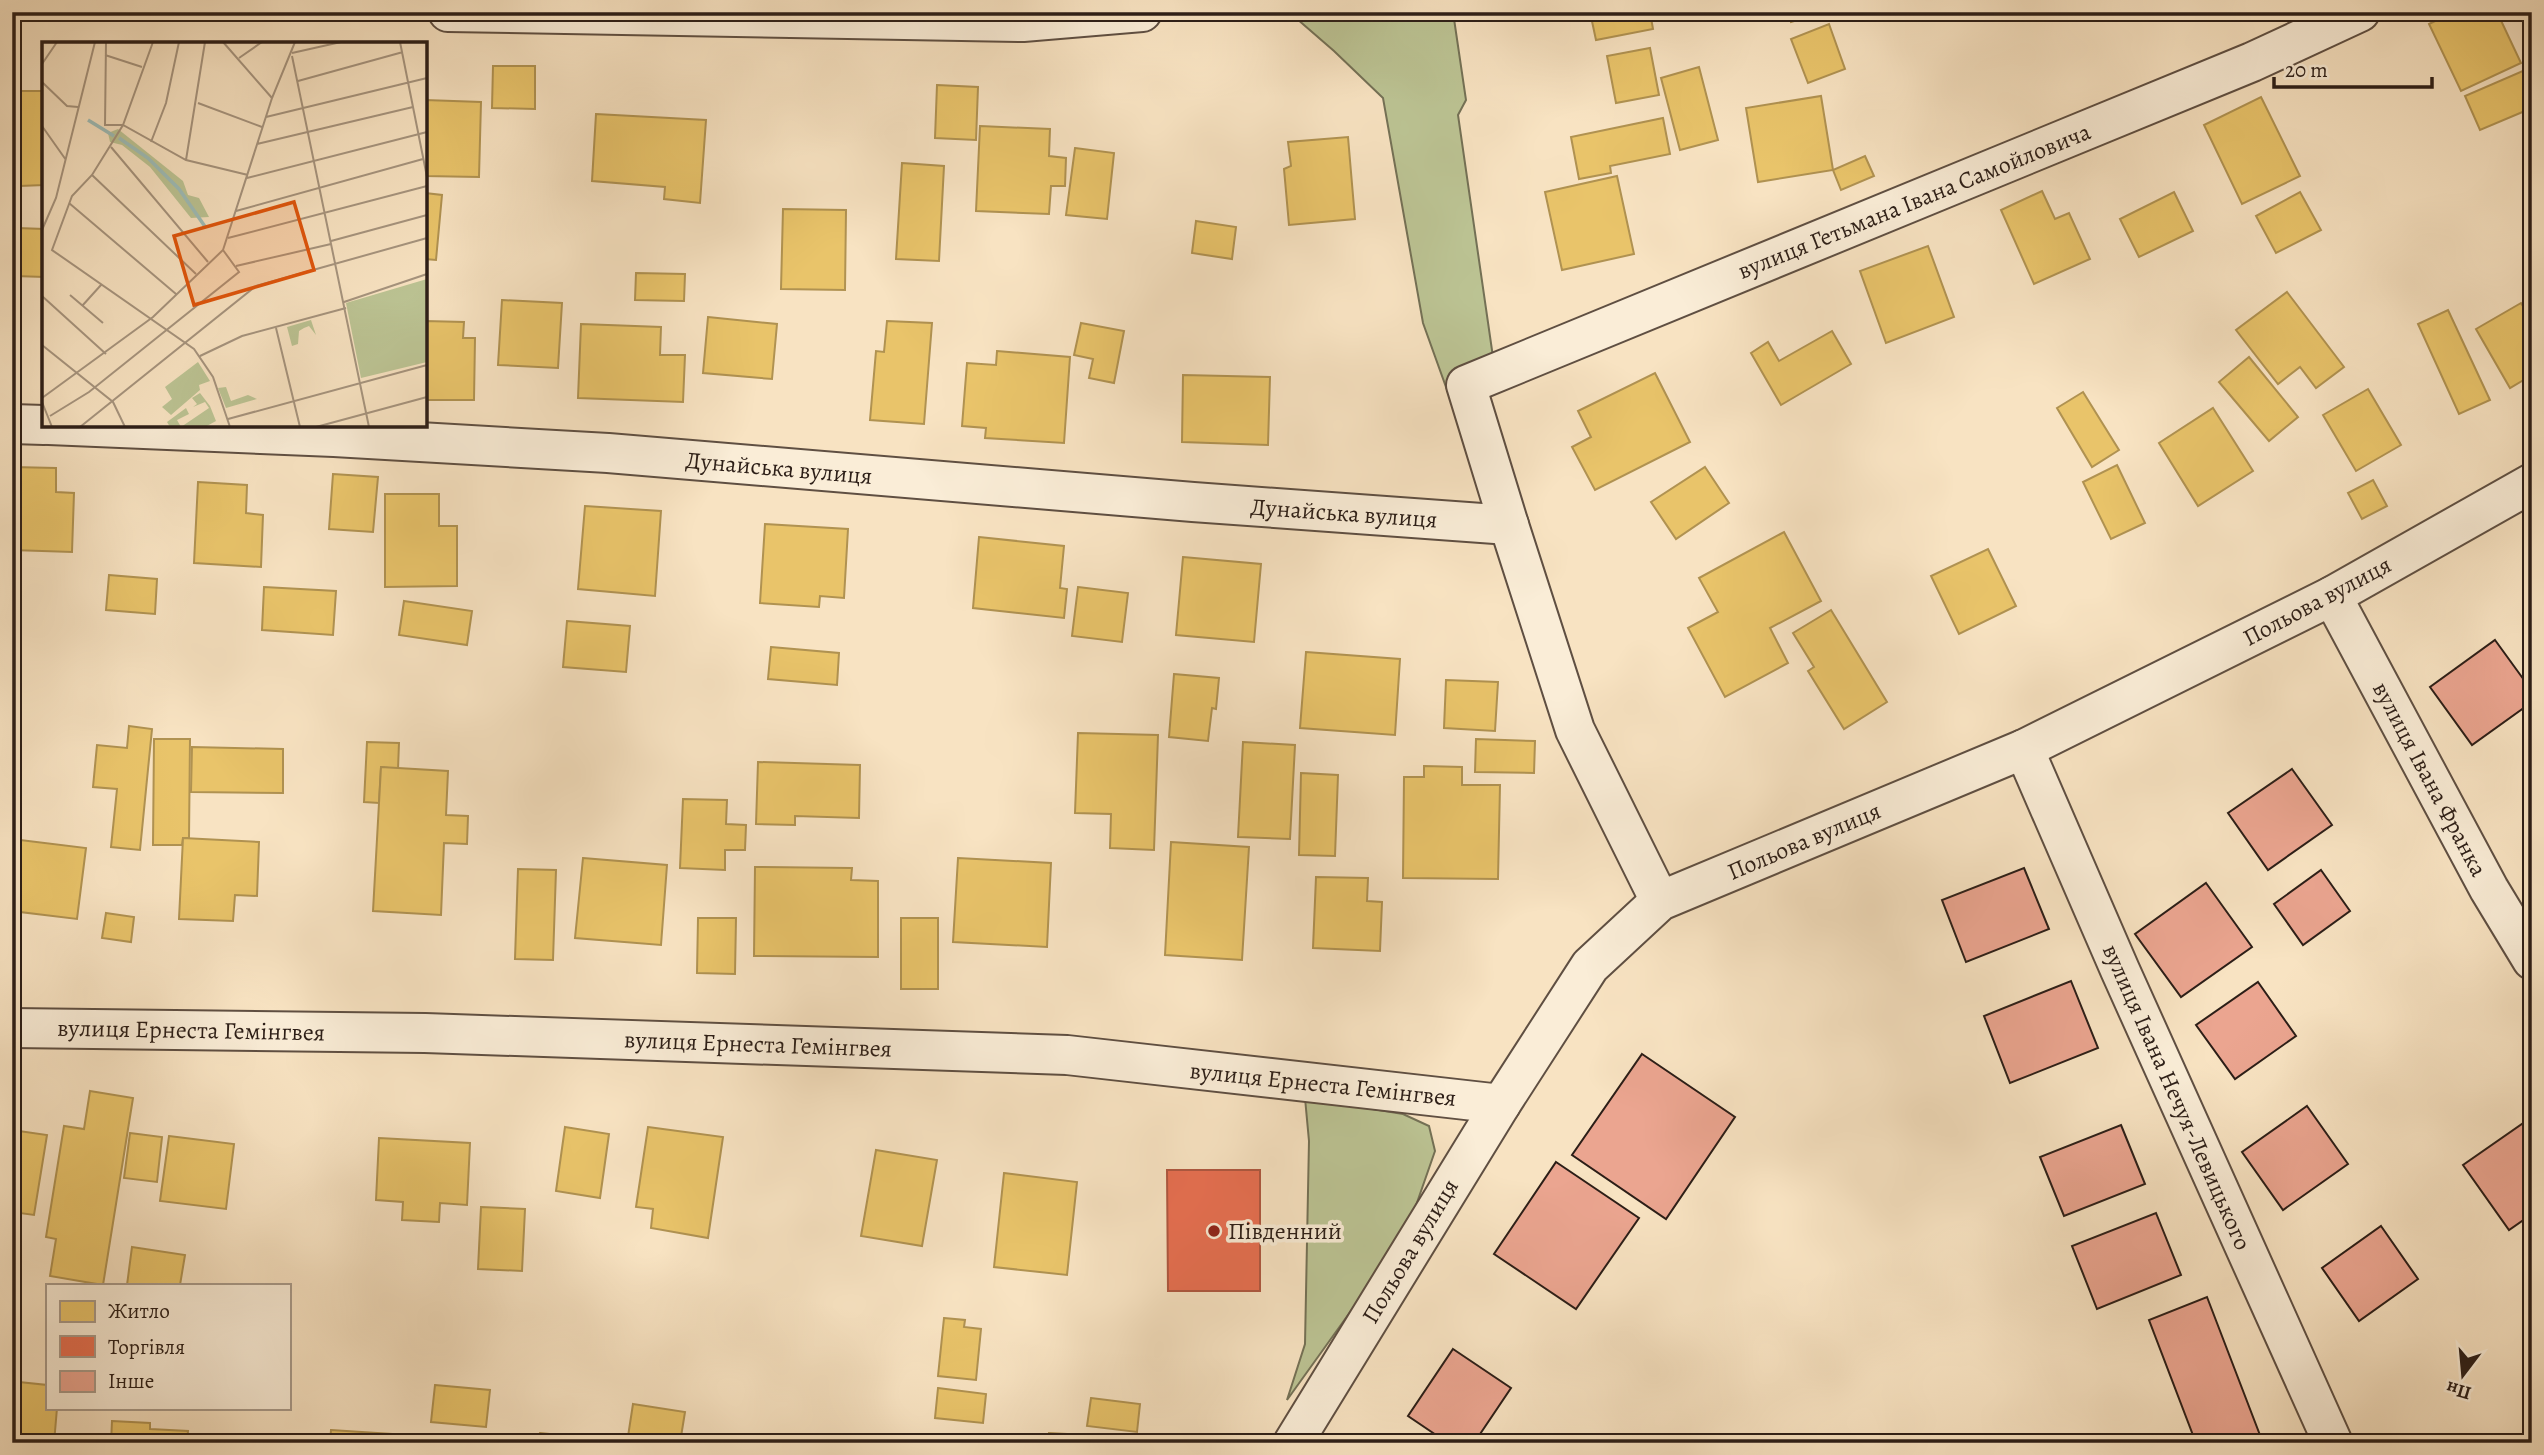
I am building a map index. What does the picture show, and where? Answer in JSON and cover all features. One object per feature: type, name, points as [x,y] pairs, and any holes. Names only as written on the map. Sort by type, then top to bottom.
[{"type":"street","points":[[447,12],[1023,22],[1142,12]]},
{"type":"street","name":"вулиця Гетьмана Івана Самойловича","points":[[1508,525],[1466,385],[2252,62],[2360,12]]},
{"type":"street","name":"Дунайська вулиця","points":[[12,424],[42,425]]},
{"type":"street","name":"Дунайська вулиця","points":[[96,427],[321,436],[608,453],[1179,501],[1508,525]]},
{"type":"street","name":"Польова вулиця","points":[[1293,1443],[1501,1104],[1590,966],[1660,901],[2024,750],[2332,596],[2532,483]]},
{"type":"street","points":[[1508,525],[1576,730],[1660,901]]},
{"type":"street","name":"вулиця Івана Франка","points":[[2332,596],[2489,889],[2532,960]]},
{"type":"street","name":"вулиця Івана Нечуя-Левицького","points":[[2024,750],[2125,982],[2333,1443]]},
{"type":"street","name":"вулиця Ернеста Гемінгвея","points":[[12,1028],[439,1033],[1067,1055],[1501,1104]]},
{"type":"green space","points":[[1289,12],[1453,12],[1466,100],[1458,115],[1493,357],[1455,412],[1423,323],[1383,98]]},
{"type":"green space","points":[[1305,1098],[1403,1114],[1429,1126],[1435,1151],[1413,1214],[1371,1283],[1287,1400],[1305,1344],[1309,1141]]},
{"type":"building: Житло","points":[[1590,12],[1650,12],[1653,29],[1596,40]]},
{"type":"building: Житло","points":[[1788,12],[1824,12],[1791,22]]},
{"type":"building: Житло","points":[[2453,12],[2497,12],[2521,63],[2461,91],[2429,24]]},
{"type":"building: Житло","points":[[1829,24],[1845,69],[1808,83],[1791,39]]},
{"type":"building: Житло","points":[[1650,48],[1659,95],[1616,103],[1607,56]]},
{"type":"building: Житло","points":[[493,66],[535,66],[535,109],[492,108]]},
{"type":"building: Житло","points":[[1699,67],[1718,140],[1680,150],[1661,78]]},
{"type":"building: Житло","points":[[2532,67],[2532,108],[2480,130],[2465,96]]},
{"type":"building: Житло","points":[[937,85],[978,87],[976,140],[935,138]]},
{"type":"building: Житло","points":[[18,91],[42,91],[42,185],[20,186]]},
{"type":"building: Житло","points":[[1821,96],[1833,170],[1758,182],[1746,108]]},
{"type":"building: Житло","points":[[2261,97],[2300,176],[2242,204],[2204,125]]},
{"type":"building: Житло","points":[[427,100],[481,102],[479,177],[427,176]]},
{"type":"building: Житло","points":[[596,114],[706,120],[700,203],[664,199],[665,187],[592,181]]},
{"type":"building: Житло","points":[[1663,118],[1670,154],[1610,166],[1611,173],[1579,179],[1571,137]]},
{"type":"building: Житло","points":[[980,126],[1050,129],[1049,156],[1066,158],[1065,186],[1051,186],[1049,214],[976,211]]},
{"type":"building: Житло","points":[[1348,137],[1355,219],[1289,225],[1284,169],[1291,166],[1288,142]]},
{"type":"building: Житло","points":[[1075,148],[1114,153],[1107,219],[1066,215]]},
{"type":"building: Житло","points":[[1865,156],[1874,176],[1841,190],[1833,170]]},
{"type":"building: Житло","points":[[902,163],[944,166],[939,261],[896,259]]},
{"type":"building: Житло","points":[[1617,176],[1634,254],[1562,270],[1545,192]]},
{"type":"building: Житло","points":[[2042,191],[2055,219],[2069,213],[2090,259],[2034,284],[2001,210]]},
{"type":"building: Житло","points":[[2174,192],[2193,231],[2139,257],[2120,219]]},
{"type":"building: Житло","points":[[2300,192],[2321,230],[2276,253],[2256,216]]},
{"type":"building: Житло","points":[[427,193],[442,195],[436,260],[427,259]]},
{"type":"building: Житло","points":[[783,209],[846,210],[845,290],[781,289]]},
{"type":"building: Житло","points":[[1196,221],[1236,227],[1232,259],[1192,253]]},
{"type":"building: Житло","points":[[17,228],[42,229],[42,277],[15,276]]},
{"type":"building: Житло","points":[[1928,246],[1954,317],[1886,343],[1860,271]]},
{"type":"building: Житло","points":[[636,273],[685,274],[684,301],[635,300]]},
{"type":"building: Житло","points":[[2287,292],[2344,367],[2316,388],[2300,367],[2278,384],[2236,330]]},
{"type":"building: Житло","points":[[502,300],[562,303],[558,368],[498,365]]},
{"type":"building: Житло","points":[[2521,303],[2532,321],[2532,375],[2510,388],[2476,329]]},
{"type":"building: Житло","points":[[2448,310],[2490,400],[2459,414],[2418,324]]},
{"type":"building: Житло","points":[[708,317],[777,324],[772,379],[703,373]]},
{"type":"building: Житло","points":[[427,321],[464,322],[463,338],[475,338],[474,400],[427,400]]},
{"type":"building: Житло","points":[[887,321],[932,323],[924,424],[870,420],[876,351],[884,352]]},
{"type":"building: Житло","points":[[1081,323],[1124,331],[1114,383],[1089,378],[1093,359],[1074,355]]},
{"type":"building: Житло","points":[[581,324],[661,327],[660,355],[685,355],[683,402],[578,398]]},
{"type":"building: Житло","points":[[1832,331],[1851,364],[1781,405],[1751,353],[1768,342],[1779,361]]},
{"type":"building: Житло","points":[[997,351],[1070,357],[1064,443],[985,438],[986,428],[962,426],[967,363],[996,365]]},
{"type":"building: Житло","points":[[2249,357],[2298,417],[2269,441],[2219,382]]},
{"type":"building: Житло","points":[[1655,373],[1690,442],[1595,490],[1572,447],[1591,437],[1578,411]]},
{"type":"building: Житло","points":[[1183,375],[1270,377],[1268,445],[1182,442]]},
{"type":"building: Житло","points":[[2368,389],[2401,445],[2356,471],[2323,415]]},
{"type":"building: Житло","points":[[2083,392],[2119,450],[2092,467],[2057,408]]},
{"type":"building: Житло","points":[[2213,408],[2253,471],[2198,506],[2159,443]]},
{"type":"building: Житло","points":[[2117,465],[2145,523],[2111,539],[2083,482]]},
{"type":"building: Житло","points":[[12,467],[56,468],[56,492],[74,493],[72,552],[12,550]]},
{"type":"building: Житло","points":[[1705,467],[1729,503],[1676,539],[1651,502]]},
{"type":"building: Житло","points":[[333,474],[378,477],[373,532],[329,529]]},
{"type":"building: Житло","points":[[2373,480],[2387,506],[2362,519],[2348,493]]},
{"type":"building: Житло","points":[[198,482],[247,485],[246,513],[263,515],[261,567],[194,563]]},
{"type":"building: Житло","points":[[385,494],[439,494],[439,526],[457,526],[457,586],[385,587]]},
{"type":"building: Житло","points":[[585,506],[661,511],[655,596],[578,589]]},
{"type":"building: Житло","points":[[765,524],[848,529],[844,598],[820,596],[819,607],[760,603]]},
{"type":"building: Житло","points":[[1784,532],[1821,601],[1770,628],[1788,663],[1725,697],[1688,628],[1718,612],[1699,578]]},
{"type":"building: Житло","points":[[979,537],[1064,546],[1060,588],[1067,589],[1064,618],[973,608]]},
{"type":"building: Житло","points":[[1988,549],[2016,606],[1959,634],[1931,576]]},
{"type":"building: Житло","points":[[1183,557],[1261,564],[1254,642],[1176,635]]},
{"type":"building: Житло","points":[[109,575],[157,579],[155,614],[106,610]]},
{"type":"building: Житло","points":[[264,587],[336,591],[333,635],[262,630]]},
{"type":"building: Житло","points":[[1078,587],[1128,593],[1122,642],[1072,636]]},
{"type":"building: Житло","points":[[404,601],[472,611],[467,645],[399,635]]},
{"type":"building: Житло","points":[[1831,610],[1887,702],[1844,729],[1808,671],[1814,667],[1793,633]]},
{"type":"building: Житло","points":[[567,621],[630,626],[626,672],[563,667]]},
{"type":"building: Житло","points":[[771,647],[839,653],[837,685],[768,679]]},
{"type":"building: Житло","points":[[1306,652],[1400,659],[1395,735],[1300,728]]},
{"type":"building: Житло","points":[[1174,674],[1219,678],[1216,709],[1212,708],[1208,741],[1169,737]]},
{"type":"building: Житло","points":[[1446,680],[1498,682],[1495,731],[1444,728]]},
{"type":"building: Житло","points":[[129,726],[152,729],[140,850],[111,847],[117,789],[93,787],[97,745],[127,748]]},
{"type":"building: Житло","points":[[1078,733],[1158,735],[1154,850],[1110,848],[1111,814],[1075,813]]},
{"type":"building: Житло","points":[[154,739],[190,739],[189,838],[183,838],[182,845],[153,845]]},
{"type":"building: Житло","points":[[1476,739],[1535,741],[1534,773],[1475,772]]},
{"type":"building: Житло","points":[[367,742],[399,743],[398,769],[381,767],[379,803],[364,802]]},
{"type":"building: Житло","points":[[1243,742],[1295,745],[1290,839],[1238,837]]},
{"type":"building: Житло","points":[[192,747],[283,749],[283,793],[191,792]]},
{"type":"building: Житло","points":[[758,762],[860,765],[859,818],[795,816],[795,825],[756,824]]},
{"type":"building: Житло","points":[[1424,766],[1462,767],[1462,785],[1500,785],[1498,879],[1403,878],[1404,777],[1424,777]]},
{"type":"building: Житло","points":[[381,767],[448,771],[446,815],[468,816],[467,844],[444,843],[441,915],[373,911]]},
{"type":"building: Житло","points":[[1301,773],[1338,775],[1335,856],[1299,855]]},
{"type":"building: Житло","points":[[683,799],[727,800],[726,824],[746,825],[745,850],[725,850],[725,870],[680,868]]},
{"type":"building: Житло","points":[[183,838],[259,842],[257,896],[235,895],[233,921],[179,919]]},
{"type":"building: Житло","points":[[12,839],[86,848],[77,919],[12,911]]},
{"type":"building: Житло","points":[[1171,842],[1249,847],[1242,960],[1165,955]]},
{"type":"building: Житло","points":[[583,858],[667,865],[661,945],[575,938]]},
{"type":"building: Житло","points":[[958,858],[1051,863],[1047,947],[953,942]]},
{"type":"building: Житло","points":[[755,867],[852,868],[851,880],[878,881],[878,957],[754,956]]},
{"type":"building: Житло","points":[[518,869],[556,870],[553,960],[515,959]]},
{"type":"building: Житло","points":[[1316,877],[1368,878],[1367,901],[1382,902],[1380,951],[1313,948]]},
{"type":"building: Житло","points":[[106,913],[134,917],[131,942],[102,938]]},
{"type":"building: Житло","points":[[698,918],[736,918],[735,974],[697,973]]},
{"type":"building: Житло","points":[[901,918],[938,918],[938,989],[901,989]]},
{"type":"building: Житло","points":[[90,1091],[133,1098],[103,1284],[50,1276],[56,1239],[46,1237],[64,1126],[84,1129]]},
{"type":"building: Житло","points":[[565,1127],[609,1134],[600,1198],[556,1191]]},
{"type":"building: Житло","points":[[648,1127],[723,1137],[708,1238],[651,1228],[653,1209],[636,1207]]},
{"type":"building: Житло","points":[[12,1130],[47,1135],[34,1215],[12,1212]]},
{"type":"building: Житло","points":[[130,1133],[162,1137],[157,1182],[124,1178]]},
{"type":"building: Житло","points":[[169,1136],[234,1144],[226,1209],[160,1201]]},
{"type":"building: Житло","points":[[379,1138],[470,1143],[467,1205],[440,1203],[439,1222],[402,1220],[403,1202],[376,1200]]},
{"type":"building: Житло","points":[[876,1150],[937,1160],[922,1246],[861,1236]]},
{"type":"building: Житло","points":[[1004,1173],[1077,1182],[1067,1275],[994,1267]]},
{"type":"building: Житло","points":[[481,1207],[525,1209],[522,1271],[478,1269]]},
{"type":"building: Житло","points":[[132,1247],[185,1255],[180,1284],[127,1284]]},
{"type":"building: Житло","points":[[944,1318],[965,1320],[964,1327],[981,1329],[976,1380],[938,1376]]},
{"type":"building: Житло","points":[[19,1382],[46,1385],[46,1410],[57,1410],[54,1443],[14,1442]]},
{"type":"building: Житло","points":[[435,1385],[490,1390],[486,1427],[431,1422]]},
{"type":"building: Житло","points":[[938,1388],[986,1394],[983,1423],[935,1418]]},
{"type":"building: Житло","points":[[1091,1398],[1140,1404],[1137,1432],[1087,1426]]},
{"type":"building: Житло","points":[[633,1404],[685,1412],[680,1443],[627,1443]]},
{"type":"building: Житло","points":[[112,1421],[150,1423],[150,1429],[188,1431],[187,1443],[111,1443]]},
{"type":"building: Житло","points":[[331,1430],[407,1435],[406,1443],[330,1443]]},
{"type":"building: Житло","points":[[540,1433],[607,1440],[607,1443],[538,1443]]},
{"type":"building: Житло","points":[[1049,1433],[1103,1436],[1103,1443],[1049,1443]]},
{"type":"building: Торгівля","name":"Південний","points":[[1167,1170],[1260,1170],[1260,1291],[1168,1291]]},
{"type":"building: Інше","points":[[2495,640],[2532,691],[2532,702],[2472,745],[2430,687]]},
{"type":"building: Інше","points":[[2292,769],[2332,825],[2268,870],[2228,813]]},
{"type":"building: Інше","points":[[2024,868],[2049,929],[1966,962],[1942,900]]},
{"type":"building: Інше","points":[[2321,870],[2350,911],[2303,945],[2274,904]]},
{"type":"building: Інше","points":[[2206,883],[2252,947],[2181,997],[2135,934]]},
{"type":"building: Інше","points":[[2071,981],[2098,1048],[2010,1083],[1984,1016]]},
{"type":"building: Інше","points":[[2258,982],[2296,1036],[2235,1079],[2196,1025]]},
{"type":"building: Інше","points":[[1642,1054],[1735,1117],[1666,1219],[1572,1155]]},
{"type":"building: Інше","points":[[2307,1106],[2348,1164],[2283,1210],[2242,1152]]},
{"type":"building: Інше","points":[[2532,1117],[2532,1214],[2509,1230],[2463,1165]]},
{"type":"building: Інше","points":[[2121,1125],[2145,1184],[2064,1216],[2040,1157]]},
{"type":"building: Інше","points":[[1556,1162],[1639,1218],[1576,1309],[1494,1254]]},
{"type":"building: Інше","points":[[2156,1213],[2181,1275],[2097,1309],[2072,1246]]},
{"type":"building: Інше","points":[[2381,1226],[2418,1279],[2359,1321],[2322,1268]]},
{"type":"building: Інше","points":[[2207,1297],[2263,1443],[2196,1443],[2149,1320]]},
{"type":"building: Інше","points":[[1453,1349],[1511,1388],[1474,1443],[1448,1443],[1408,1416]]},
{"type":"place","name":"Південний","points":[[1214,1231]]}]
